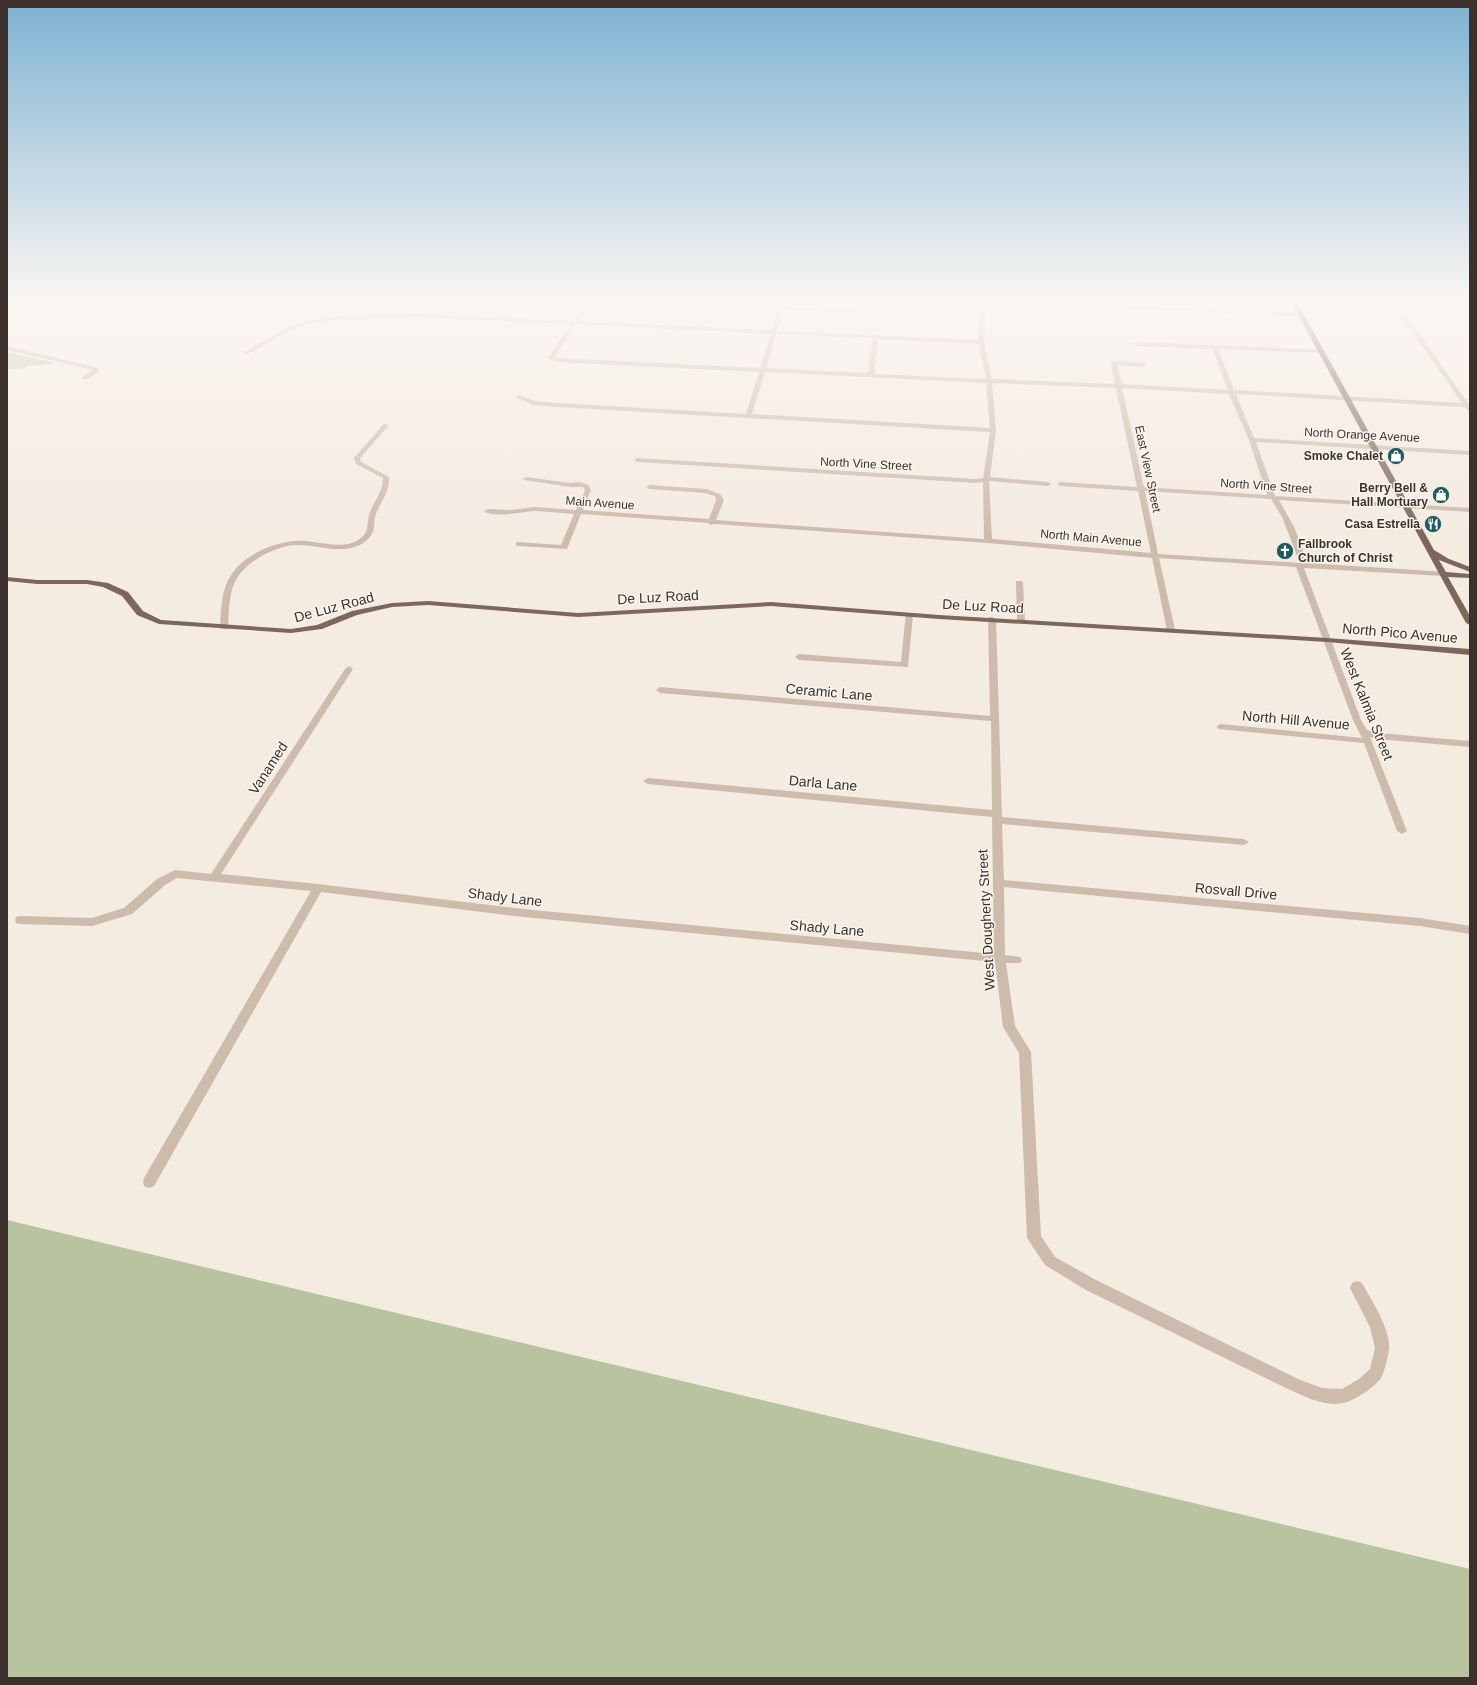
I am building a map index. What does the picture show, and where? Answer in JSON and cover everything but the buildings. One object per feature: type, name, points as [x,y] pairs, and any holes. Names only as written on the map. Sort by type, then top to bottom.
[{"type":"main road","points":[[1336,379],[1470,624]]},
{"type":"main road","points":[[1430,551],[1446,561],[1470,570]]},
{"type":"main road","name":"North Main Avenue","points":[[1443,574],[1470,576]]},
{"type":"main road","name":"De Luz Road","points":[[7,580],[37,582],[87,582],[105,585],[125,594],[140,613],[159,622],[291,631],[319,627],[355,614],[392,606],[428,603],[578,615],[771,604],[909,615],[1327,640]]},
{"type":"main road","name":"North Pico Avenue","points":[[1327,640],[1470,652]]},
{"type":"street","points":[[748,416],[760,379]]},
{"type":"street","points":[[949,379],[1233,392],[1468,408]]},
{"type":"street","name":"East View Street","points":[[1117,379],[1172,630]]},
{"type":"street","name":"West Kalmia Street","points":[[1226,379],[1252,440],[1270,494],[1274,498],[1292,530],[1327,640],[1357,720],[1368,741],[1402,831]]},
{"type":"street","points":[[1448,379],[1468,408]]},
{"type":"street","points":[[988,542],[986,479],[993,430],[989,380]]},
{"type":"street","points":[[520,397],[532,403],[993,430]]},
{"type":"street","points":[[224,626],[227,591],[235,572],[244,563],[269,549],[282,545],[297,543],[333,547],[346,546],[360,542],[367,536],[371,529],[371,518],[387,484],[386,477],[358,463],[357,458],[386,425]]},
{"type":"street","name":"North Orange Avenue","points":[[1252,440],[1470,453]]},
{"type":"street","name":"North Vine Street","points":[[637,460],[797,471],[976,481],[986,479],[1048,484]]},
{"type":"street","points":[[518,544],[564,547],[588,490],[586,486],[580,484],[526,479]]},
{"type":"street","name":"North Vine Street","points":[[1060,484],[1470,510]]},
{"type":"street","points":[[649,487],[706,491],[718,495],[720,500],[711,523]]},
{"type":"street","name":"Main Avenue","points":[[488,511],[511,512],[535,509],[711,523]]},
{"type":"street","name":"North Main Avenue","points":[[711,523],[1016,544],[1156,556],[1443,574]]},
{"type":"street","points":[[1019,583],[1021,621]]},
{"type":"street","points":[[799,657],[904,665],[909,615]]},
{"type":"street","name":"West Dougherty Street","points":[[992,619],[1000,958],[1009,1026],[1025,1052],[1034,1238],[1050,1262],[1091,1285],[1296,1385],[1322,1395],[1343,1396],[1364,1384],[1376,1373],[1382,1348],[1377,1325],[1357,1288]]},
{"type":"street","name":"Vanamed","points":[[221,878],[214,877],[349,669]]},
{"type":"street","name":"Ceramic Lane","points":[[660,690],[995,719]]},
{"type":"street","name":"North Hill Avenue","points":[[1221,727],[1368,741]]},
{"type":"street","name":"North Hill Avenue","points":[[1364,732],[1378,736],[1470,744]]},
{"type":"street","name":"Darla Lane","points":[[648,781],[1244,842]]},
{"type":"street","name":"Shady Lane","points":[[20,920],[92,922],[128,911],[150,894],[161,882],[176,874],[318,888],[523,913],[1016,960]]},
{"type":"street","name":"Rosvall Drive","points":[[998,883],[1420,922],[1470,930]]},
{"type":"street","points":[[149,1182],[318,888]]},
{"type":"green space","points":[[7,1220],[1470,1569],[1470,1678],[7,1678]]},
{"type":"place","name":"Smoke Chalet","points":[[1396,456]]},
{"type":"place","name":"Berry Bell & Hall Mortuary","points":[[1441,495]]},
{"type":"place","name":"Casa Estrella","points":[[1433,524]]},
{"type":"place","name":"Fallbrook Church of Christ","points":[[1285,551]]}]
